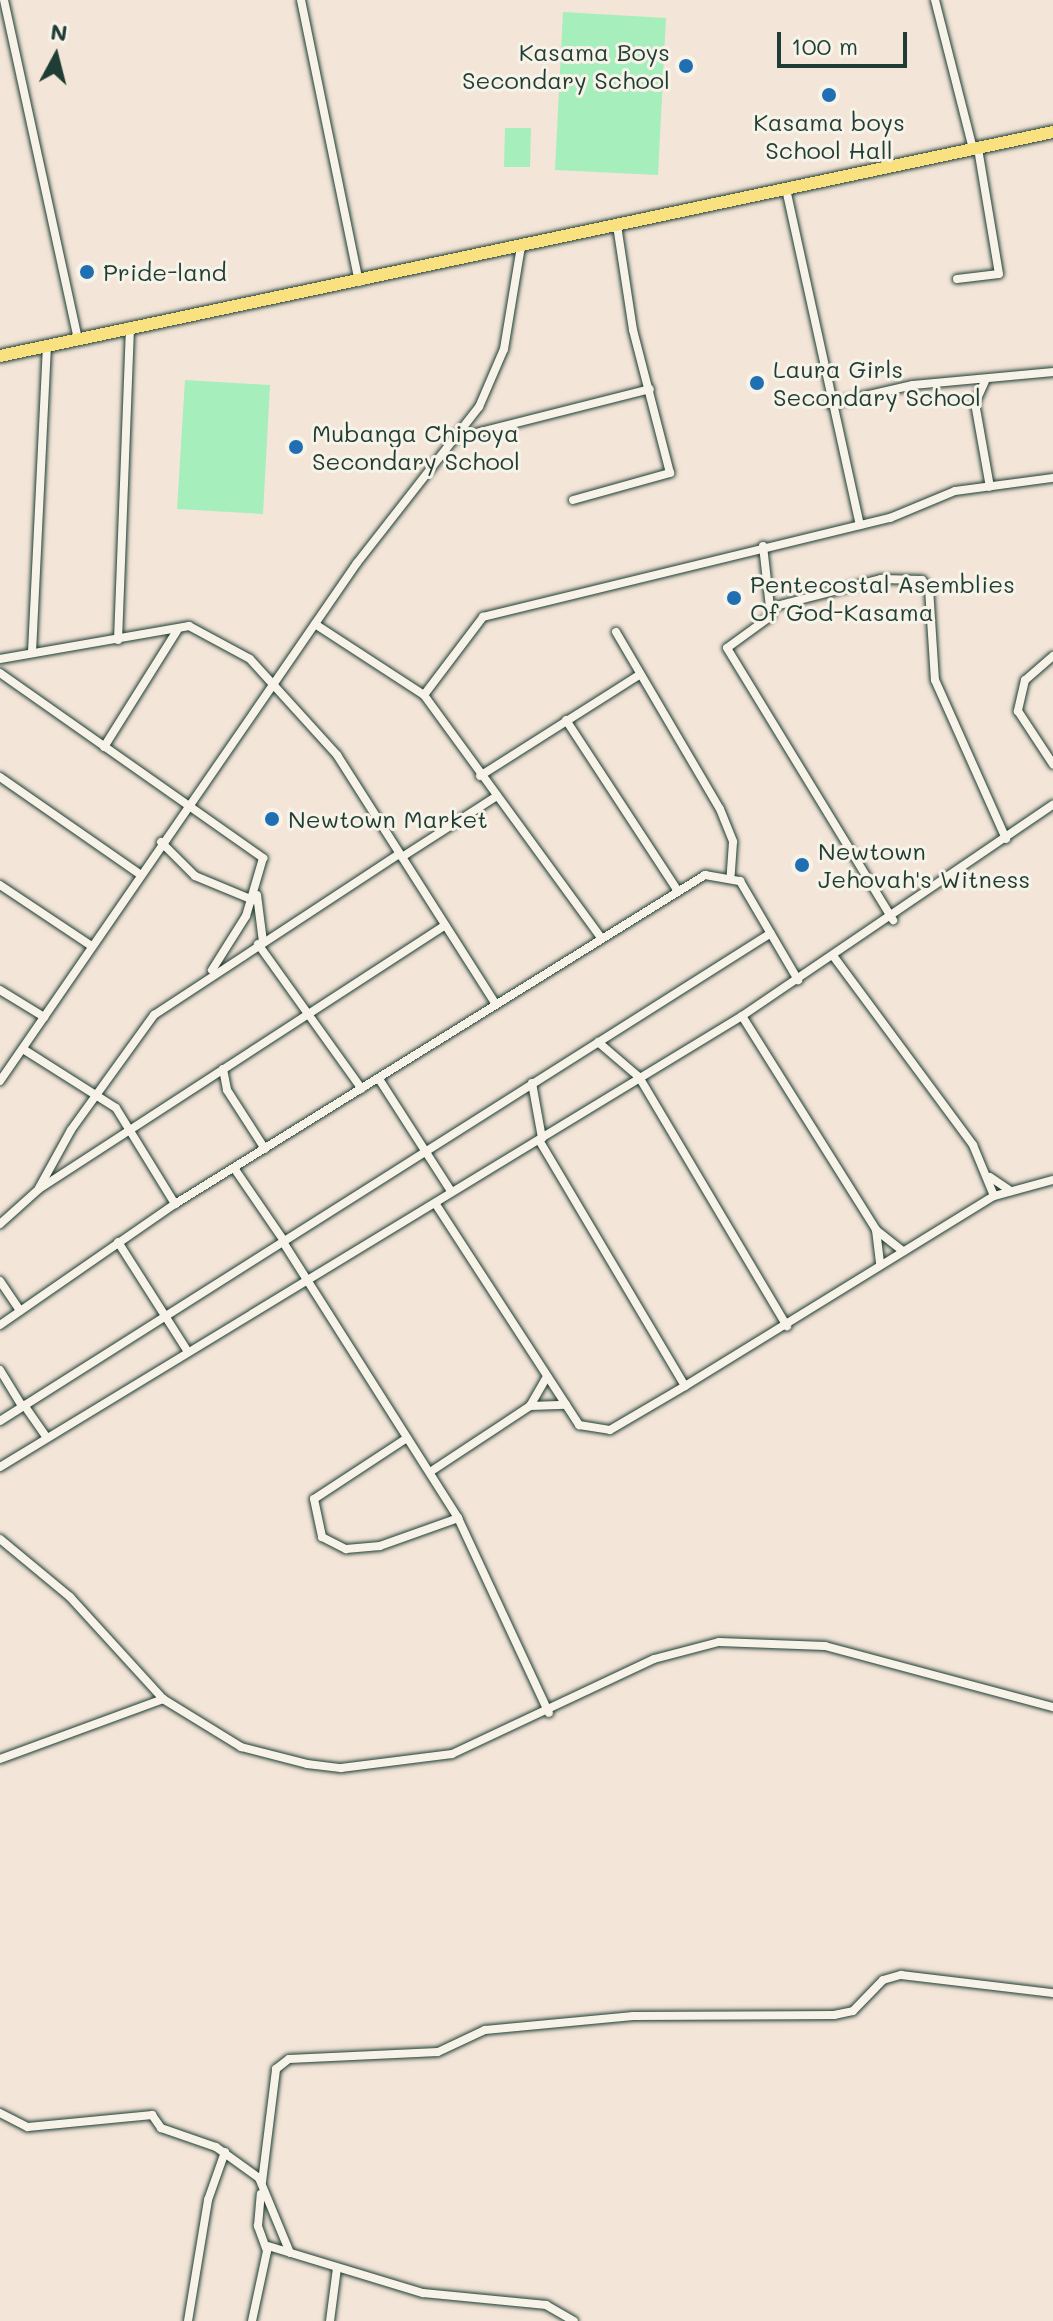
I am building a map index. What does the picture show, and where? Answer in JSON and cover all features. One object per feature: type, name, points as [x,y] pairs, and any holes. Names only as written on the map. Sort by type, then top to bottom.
[{"type":"main road","points":[[0,356],[130,326],[359,283],[1053,132]]},
{"type":"street","points":[[4,0],[78,339]]},
{"type":"street","points":[[301,0],[359,283]]},
{"type":"street","points":[[935,0],[976,148],[999,274],[957,279]]},
{"type":"street","points":[[786,189],[830,404],[860,525]]},
{"type":"street","points":[[573,500],[670,473],[617,225]]},
{"type":"street","points":[[0,1081],[138,873],[315,624],[496,379],[521,246]]},
{"type":"street","points":[[118,640],[130,326]]},
{"type":"street","points":[[32,652],[47,345]]},
{"type":"street","points":[[830,404],[913,385],[985,381],[1053,372]]},
{"type":"street","points":[[985,381],[975,403],[990,487]]},
{"type":"street","points":[[451,440],[650,389]]},
{"type":"street","points":[[424,695],[483,617],[763,546],[860,525],[955,491],[1053,478]]},
{"type":"street","points":[[763,546],[772,607],[767,621],[727,648],[893,920]]},
{"type":"street","points":[[772,607],[881,579],[922,580],[929,588],[935,680],[1006,839]]},
{"type":"street","points":[[315,624],[424,695],[480,776],[601,938]]},
{"type":"street","points":[[0,659],[199,628],[250,659],[337,755],[495,1003]]},
{"type":"street","points":[[104,747],[178,629]]},
{"type":"street","points":[[616,632],[720,809],[733,842],[731,874],[798,980]]},
{"type":"street","points":[[1053,656],[1025,680],[1018,711],[1053,764]]},
{"type":"street","points":[[0,673],[263,858],[253,900],[211,972]]},
{"type":"street","points":[[480,776],[639,675]]},
{"type":"street","points":[[566,720],[678,891]]},
{"type":"street","points":[[0,777],[138,873]]},
{"type":"street","points":[[39,1189],[142,1028],[211,972],[497,796]]},
{"type":"street","points":[[0,1467],[742,1016],[893,920],[1053,805]]},
{"type":"street","points":[[161,842],[195,876],[253,900]]},
{"type":"street","points":[[0,1325],[175,1204],[379,1079],[495,1003],[705,875],[731,874]]},
{"type":"street","points":[[0,885],[90,945]]},
{"type":"street","points":[[256,890],[260,943],[306,1014],[362,1089]]},
{"type":"street","points":[[0,1224],[39,1189],[445,925]]},
{"type":"street","points":[[0,1421],[771,933]]},
{"type":"street","points":[[834,957],[990,1177],[1011,1191]]},
{"type":"street","points":[[0,990],[44,1017]]},
{"type":"street","points":[[742,1016],[876,1230],[902,1250]]},
{"type":"street","points":[[598,1042],[639,1077],[787,1326]]},
{"type":"street","points":[[23,1049],[116,1108],[175,1204]]},
{"type":"street","points":[[223,1069],[231,1097],[265,1149]]},
{"type":"street","points":[[379,1079],[451,1191]]},
{"type":"street","points":[[532,1083],[540,1139],[685,1386]]},
{"type":"street","points":[[234,1168],[458,1518],[549,1713]]},
{"type":"street","points":[[990,1177],[994,1196]]},
{"type":"street","points":[[435,1203],[579,1425],[604,1431],[787,1326],[902,1250],[994,1196],[1053,1180]]},
{"type":"street","points":[[876,1230],[880,1264]]},
{"type":"street","points":[[118,1242],[188,1352]]},
{"type":"street","points":[[0,1281],[20,1311]]},
{"type":"street","points":[[0,1370],[47,1438]]},
{"type":"street","points":[[430,1472],[530,1406],[547,1376]]},
{"type":"street","points":[[530,1406],[566,1405]]},
{"type":"street","points":[[407,1438],[314,1499],[322,1537],[346,1549],[380,1546],[458,1518]]},
{"type":"street","points":[[0,1539],[70,1597],[163,1699],[210,1732],[270,1758],[341,1768],[452,1754],[549,1713],[679,1649],[767,1641],[847,1650],[1053,1707]]},
{"type":"street","points":[[0,1759],[163,1699]]},
{"type":"street","points":[[252,2321],[268,2246],[258,2226],[276,2069],[289,2059],[438,2052],[485,2030],[633,2016],[834,2015],[853,2011],[883,1980],[901,1975],[1053,1993]]},
{"type":"street","points":[[0,2113],[28,2127],[149,2114],[164,2131],[225,2152],[262,2182]]},
{"type":"street","points":[[188,2321],[208,2200],[225,2152]]},
{"type":"street","points":[[262,2193],[290,2253]]},
{"type":"street","points":[[268,2246],[423,2293],[546,2305],[574,2321]]},
{"type":"street","points":[[330,2321],[337,2268]]},
{"type":"green space","points":[[563,12],[666,18],[658,175],[555,170]]},
{"type":"green space","points":[[505,128],[531,128],[530,167],[504,167]]},
{"type":"green space","points":[[185,380],[270,385],[263,514],[177,509]]},
{"type":"place","name":"Kasama Boys Secondary School","points":[[686,66]]},
{"type":"place","name":"Kasama boys School Hall","points":[[829,95]]},
{"type":"place","name":"Pride-land","points":[[87,272]]},
{"type":"place","name":"Laura Girls Secondary School","points":[[757,383]]},
{"type":"place","name":"Mubanga Chipoya Secondary School","points":[[296,447]]},
{"type":"place","name":"Pentecostal Asemblies Of God-Kasama","points":[[734,598]]},
{"type":"place","name":"Newtown Market","points":[[272,819]]},
{"type":"place","name":"Newtown Jehovah's Witness","points":[[802,865]]}]
